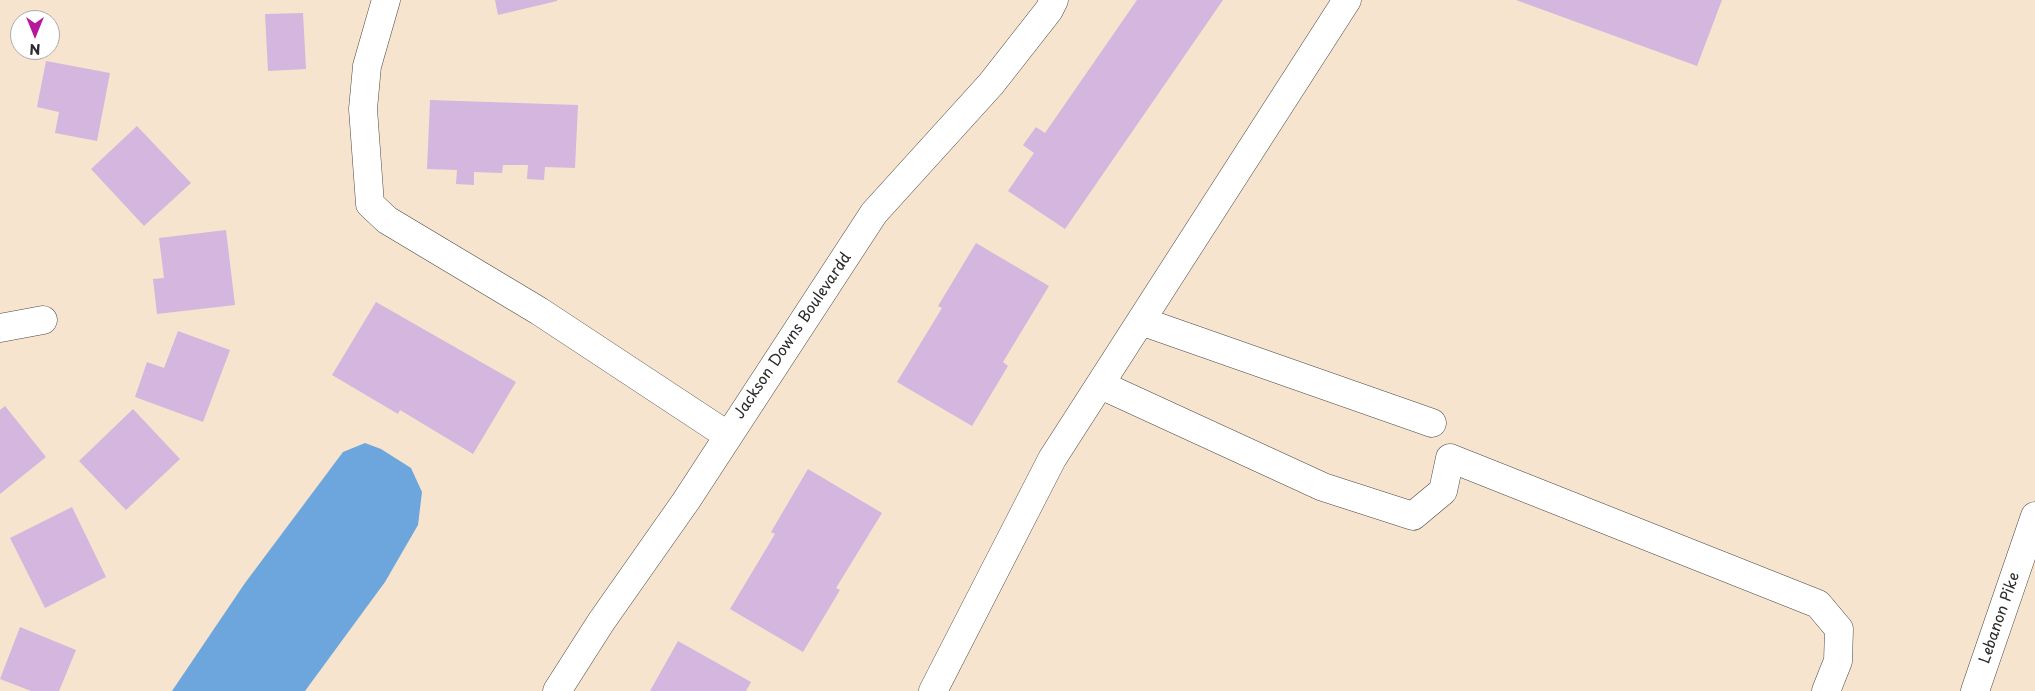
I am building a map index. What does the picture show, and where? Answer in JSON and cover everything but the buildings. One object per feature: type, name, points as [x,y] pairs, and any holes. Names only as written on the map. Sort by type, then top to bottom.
[{"type":"street","points":[[386,0],[367,66],[363,109],[370,204],[387,220],[540,310],[727,435]]},
{"type":"street","name":"Jackson Downs Boulevardd","points":[[557,691],[601,622],[686,501],[727,435],[832,280],[874,213],[991,84],[1049,10],[1054,0]]},
{"type":"street","points":[[933,691],[1052,459],[1347,0]]},
{"type":"street","points":[[0,328],[43,320]]},
{"type":"street","points":[[1141,321],[1432,423]]},
{"type":"street","points":[[1100,384],[1323,487],[1413,516],[1443,492],[1450,458],[1818,604],[1839,629],[1838,661],[1826,691]]},
{"type":"street","name":"Lebanon Pike","points":[[1975,691],[2035,516]]},
{"type":"water","points":[[365,443],[381,449],[411,468],[422,492],[418,525],[385,582],[305,691],[172,691],[245,583],[343,452]]}]
